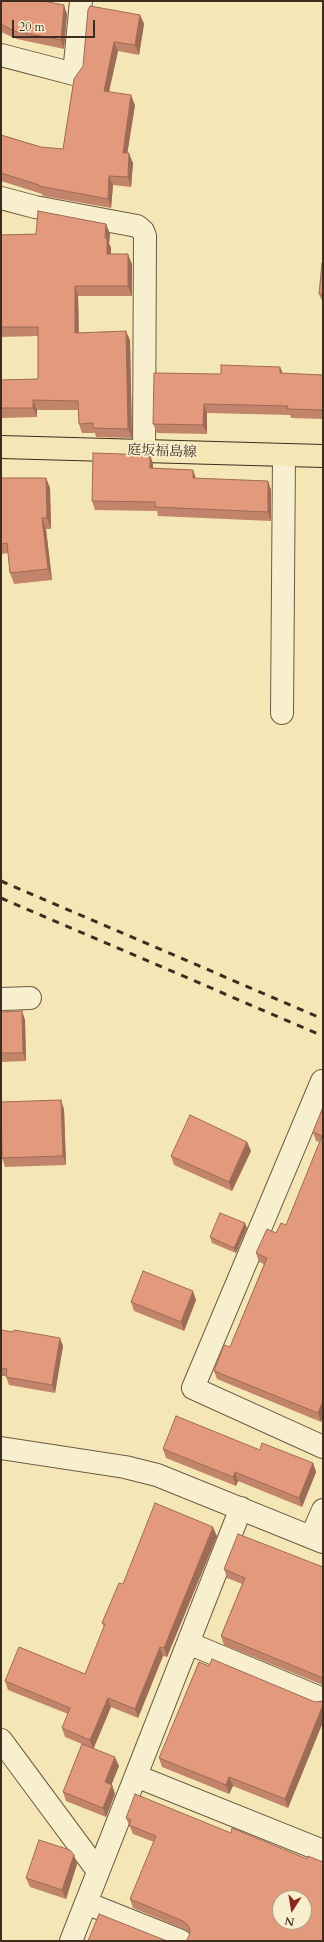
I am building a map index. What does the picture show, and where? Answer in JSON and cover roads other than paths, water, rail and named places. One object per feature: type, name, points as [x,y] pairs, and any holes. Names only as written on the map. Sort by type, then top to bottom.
[{"type":"main road","name":"庭坂福島線","points":[[1,447],[323,456]]},
{"type":"street","points":[[1,55],[74,74],[81,1]]},
{"type":"street","points":[[1,198],[35,207],[137,226],[143,231],[145,236],[144,451]]},
{"type":"street","points":[[282,712],[284,455]]},
{"type":"street","points":[[1,999],[30,998]]},
{"type":"street","points":[[323,1082],[322,1081],[193,1388],[323,1448]]},
{"type":"street","points":[[1,1448],[125,1467],[157,1475],[317,1540],[323,1510]]},
{"type":"street","points":[[71,1941],[241,1508]]},
{"type":"street","points":[[188,1643],[323,1699]]},
{"type":"street","points":[[1,1740],[98,1871]]},
{"type":"street","points":[[136,1776],[323,1851]]},
{"type":"street","points":[[86,1903],[181,1941]]},
{"type":"railway","points":[[1,881],[323,1019]]},
{"type":"railway","points":[[1,898],[323,1036]]}]
